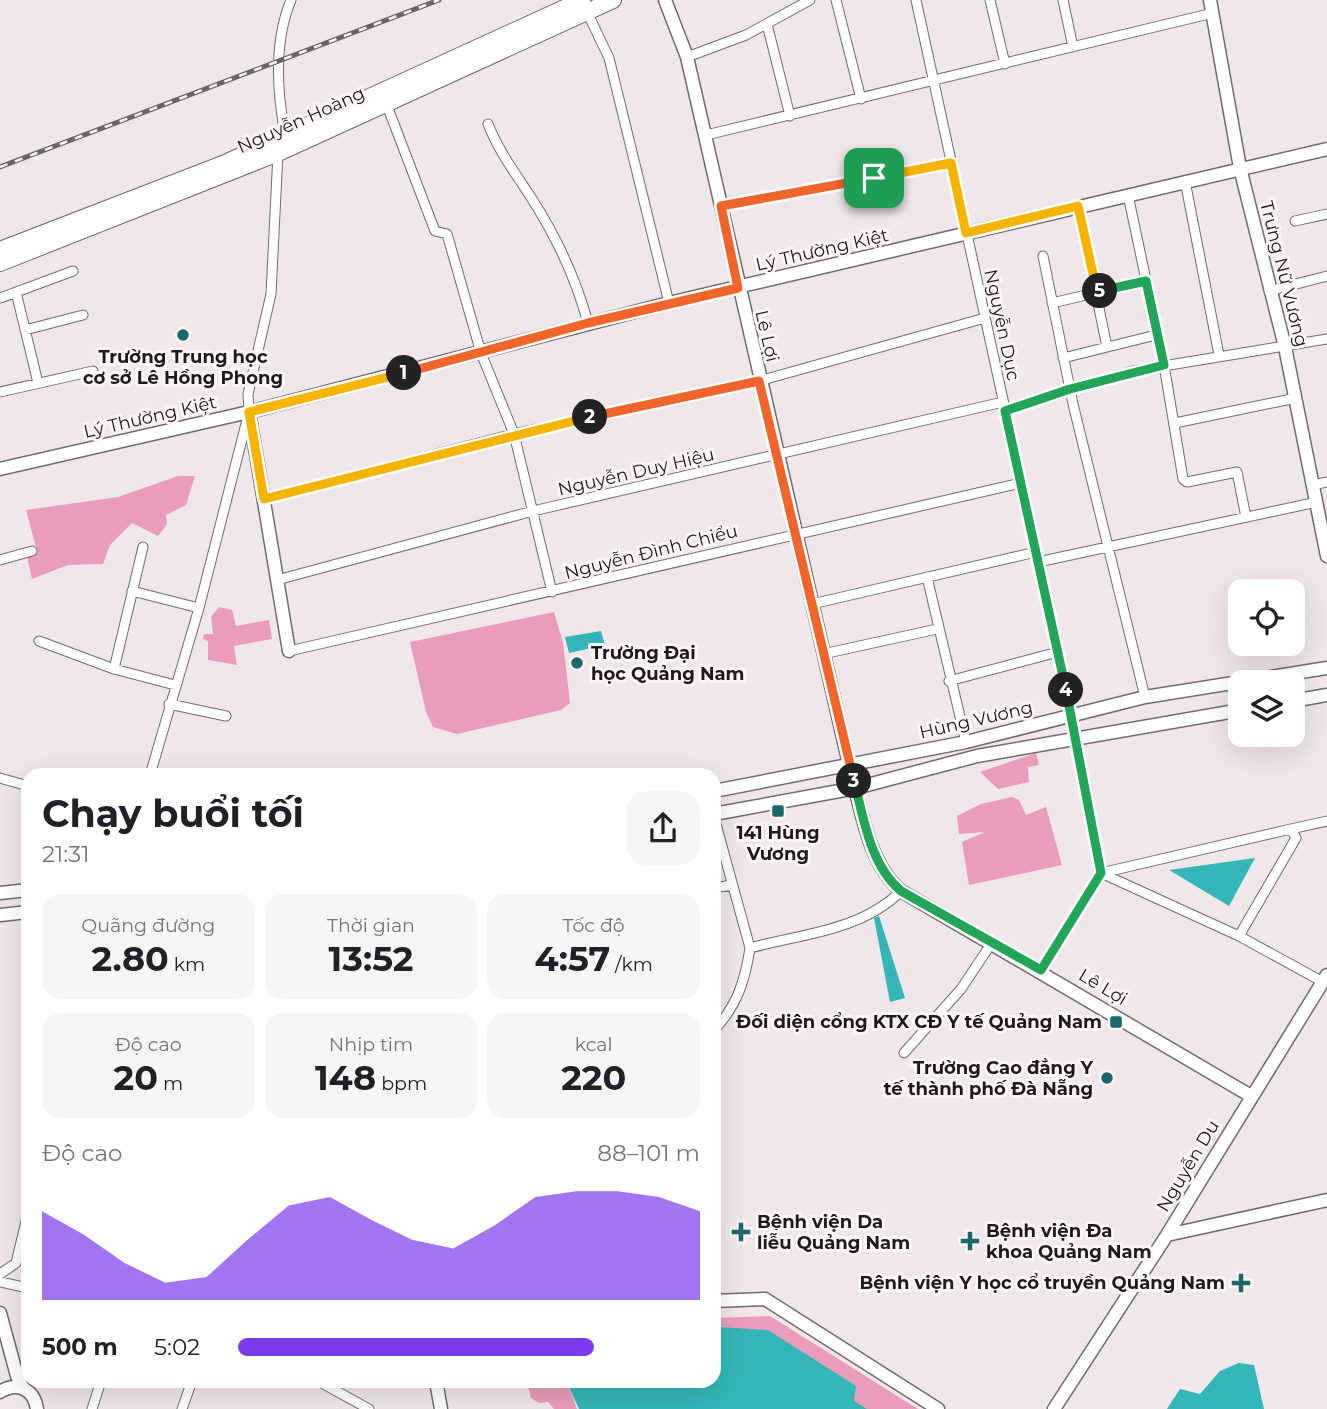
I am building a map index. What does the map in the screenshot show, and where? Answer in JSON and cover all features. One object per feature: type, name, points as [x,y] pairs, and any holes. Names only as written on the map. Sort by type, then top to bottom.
[{"type":"highway","name":"Nguyễn Hoàng","points":[[0,250],[223,164],[285,134],[463,61],[585,6],[614,0]]},
{"type":"highway","name":"Nguyễn Hoàng","points":[[0,263],[278,153],[386,103],[463,61]]},
{"type":"street","points":[[285,134],[280,102],[279,59],[291,0]]},
{"type":"street","name":"Lê Lợi","points":[[665,0],[687,57],[759,381],[849,764],[876,857],[885,878],[901,891],[1041,970],[1251,1096]]},
{"type":"street","points":[[687,57],[767,24],[810,0]]},
{"type":"street","points":[[836,0],[861,99]]},
{"type":"street","name":"Nguyễn Dục","points":[[916,0],[1058,652],[1101,873]]},
{"type":"street","points":[[990,0],[1005,64]]},
{"type":"street","points":[[1063,0],[1073,47]]},
{"type":"street","name":"Trưng Nữ Vương","points":[[1210,0],[1240,168],[1285,347],[1327,556]]},
{"type":"street","points":[[585,6],[609,58],[668,303]]},
{"type":"street","points":[[706,135],[1213,13]]},
{"type":"street","points":[[767,24],[790,116]]},
{"type":"street","points":[[386,103],[435,231],[447,234],[481,353],[514,434],[552,592]]},
{"type":"street","points":[[488,124],[499,150],[536,206],[577,282],[588,323]]},
{"type":"street","name":"Lý Thường Kiệt","points":[[0,469],[249,412],[668,303],[1327,149]]},
{"type":"street","points":[[278,153],[271,294],[248,394],[289,651]]},
{"type":"street","points":[[721,206],[951,163]]},
{"type":"street","points":[[1185,181],[1219,355]]},
{"type":"street","points":[[1128,195],[1164,365],[1185,482],[1237,472],[1246,517]]},
{"type":"street","points":[[1078,206],[1107,347]]},
{"type":"street","points":[[1295,221],[1327,214]]},
{"type":"street","points":[[1043,256],[1070,389],[1145,698]]},
{"type":"street","points":[[0,298],[73,271]]},
{"type":"street","points":[[1269,291],[1327,276]]},
{"type":"street","points":[[1052,303],[1146,281]]},
{"type":"street","points":[[16,292],[38,383]]},
{"type":"street","points":[[25,330],[83,315]]},
{"type":"street","points":[[264,499],[514,434],[759,381],[985,318]]},
{"type":"street","points":[[1063,358],[1156,335]]},
{"type":"street","name":"Nguyễn Duy Hiệu","points":[[277,580],[533,511],[1004,407],[1164,365],[1327,339]]},
{"type":"street","points":[[0,392],[93,371]]},
{"type":"street","points":[[1175,423],[1296,398]]},
{"type":"street","points":[[152,768],[199,608],[249,412]]},
{"type":"street","points":[[1313,485],[1327,482]]},
{"type":"street","name":"Nguyễn Đình Chiểu","points":[[289,651],[1021,483]]},
{"type":"street","points":[[812,604],[927,577],[1108,547],[1317,502]]},
{"type":"street","points":[[114,669],[143,547]]},
{"type":"street","points":[[0,560],[32,551]]},
{"type":"street","points":[[927,577],[949,681],[966,743]]},
{"type":"street","points":[[132,591],[199,608]]},
{"type":"street","points":[[823,654],[937,629]]},
{"type":"street","points":[[39,642],[114,669],[175,685]]},
{"type":"street","points":[[949,681],[1058,652]]},
{"type":"street","name":"Hùng Vương","points":[[721,790],[966,743],[1145,698],[1327,668]]},
{"type":"street","points":[[1305,699],[1327,695]]},
{"type":"street","points":[[169,704],[226,716]]},
{"type":"street","name":"Hùng Vương","points":[[721,815],[856,788],[977,756],[1228,712]]},
{"type":"street","points":[[0,778],[21,784]]},
{"type":"street","points":[[1041,970],[1101,873],[1327,821]]},
{"type":"street","points":[[1239,936],[1296,838],[1291,829]]},
{"type":"street","points":[[721,843],[750,948],[745,982],[730,1013],[721,1023]]},
{"type":"street","points":[[1101,873],[1325,979]]},
{"type":"street","points":[[721,887],[732,885]]},
{"type":"street","points":[[0,894],[21,891]]},
{"type":"street","points":[[750,948],[798,935],[829,932],[889,904],[901,891]]},
{"type":"street","points":[[0,915],[21,913]]},
{"type":"street","points":[[904,1053],[961,989],[991,944]]},
{"type":"street","name":"Nguyễn Du","points":[[1054,1409],[1167,1235],[1325,979]]},
{"type":"street","points":[[1167,1235],[1327,1200]]},
{"type":"street","points":[[0,1274],[16,1262],[21,1242]]},
{"type":"street","points":[[0,1282],[21,1287]]},
{"type":"street","points":[[721,1301],[765,1299],[938,1409]]},
{"type":"street","points":[[0,1313],[21,1384]]},
{"type":"street","points":[[0,1392],[13,1386],[21,1388]]},
{"type":"street","points":[[23,1388],[33,1395],[37,1409]]},
{"type":"street","points":[[92,1409],[99,1388]]},
{"type":"street","points":[[182,1409],[190,1388]]},
{"type":"street","points":[[332,1388],[369,1409]]},
{"type":"street","points":[[437,1388],[441,1409]]},
{"type":"shaded area","points":[[178,476],[195,476],[186,505],[166,515],[167,524],[158,536],[132,523],[110,545],[103,564],[68,565],[32,579],[27,556],[37,551],[26,510],[118,497]]},
{"type":"shaded area","points":[[219,607],[232,610],[236,626],[269,620],[272,639],[234,646],[237,665],[208,660],[208,641],[203,639],[204,634],[213,634],[211,617]]},
{"type":"shaded area","points":[[554,612],[563,642],[570,703],[561,710],[457,734],[433,727],[426,712],[410,642]]},
{"type":"shaded area","points":[[1036,753],[1039,765],[1028,767],[1029,782],[998,789],[980,772]]},
{"type":"shaded area","points":[[1012,797],[1019,800],[1026,815],[1046,807],[1062,865],[969,885],[962,842],[985,832],[959,834],[957,816],[981,804]]},
{"type":"shaded area","points":[[770,1316],[918,1409],[867,1409],[721,1339],[721,1318]]},
{"type":"shaded area","points":[[528,1388],[569,1388],[577,1409],[554,1409],[548,1402],[539,1403],[531,1398]]},
{"type":"water","points":[[601,631],[605,645],[569,653],[565,637]]},
{"type":"water","points":[[1255,858],[1229,906],[1169,870]]},
{"type":"water","points":[[879,916],[905,998],[890,1002],[874,918]]},
{"type":"water","points":[[721,1327],[768,1330],[856,1386],[854,1401],[867,1409],[579,1409],[569,1388],[721,1388]]},
{"type":"water","points":[[1239,1363],[1254,1365],[1264,1409],[1167,1409],[1180,1389],[1200,1394],[1220,1371]]},
{"type":"railway","points":[[0,167],[439,0]]},
{"type":"place","name":"Trường Trung học cơ sở Lê Hồng Phong","points":[[183,335]]},
{"type":"place","name":"Trường Đại học Quảng Nam","points":[[577,663]]},
{"type":"place","name":"141 Hùng Vương","points":[[778,811]]},
{"type":"place","name":"Đối diện cổng KTX CĐ Y tế Quảng Nam","points":[[1116,1022]]},
{"type":"place","name":"Trường Cao đẳng Y tế thành phố Đà Nẵng","points":[[1107,1078]]},
{"type":"place","name":"Bệnh viện Da liễu Quảng Nam","points":[[741,1232]]},
{"type":"place","name":"Bệnh viện Đa khoa Quảng Nam","points":[[970,1241]]},
{"type":"place","name":"Bệnh viện Y học cổ truyền Quảng Nam","points":[[1241,1283]]},
{"type":"route","points":[[951,163],[966,233],[1078,206],[1097,292],[1146,281],[1164,365],[1070,389],[1005,411],[1071,712],[1101,873],[1041,970],[901,891],[885,878],[876,857],[849,764],[759,381],[514,434],[264,499],[249,412],[588,323],[738,288],[721,206],[874,178],[951,163]]}]
